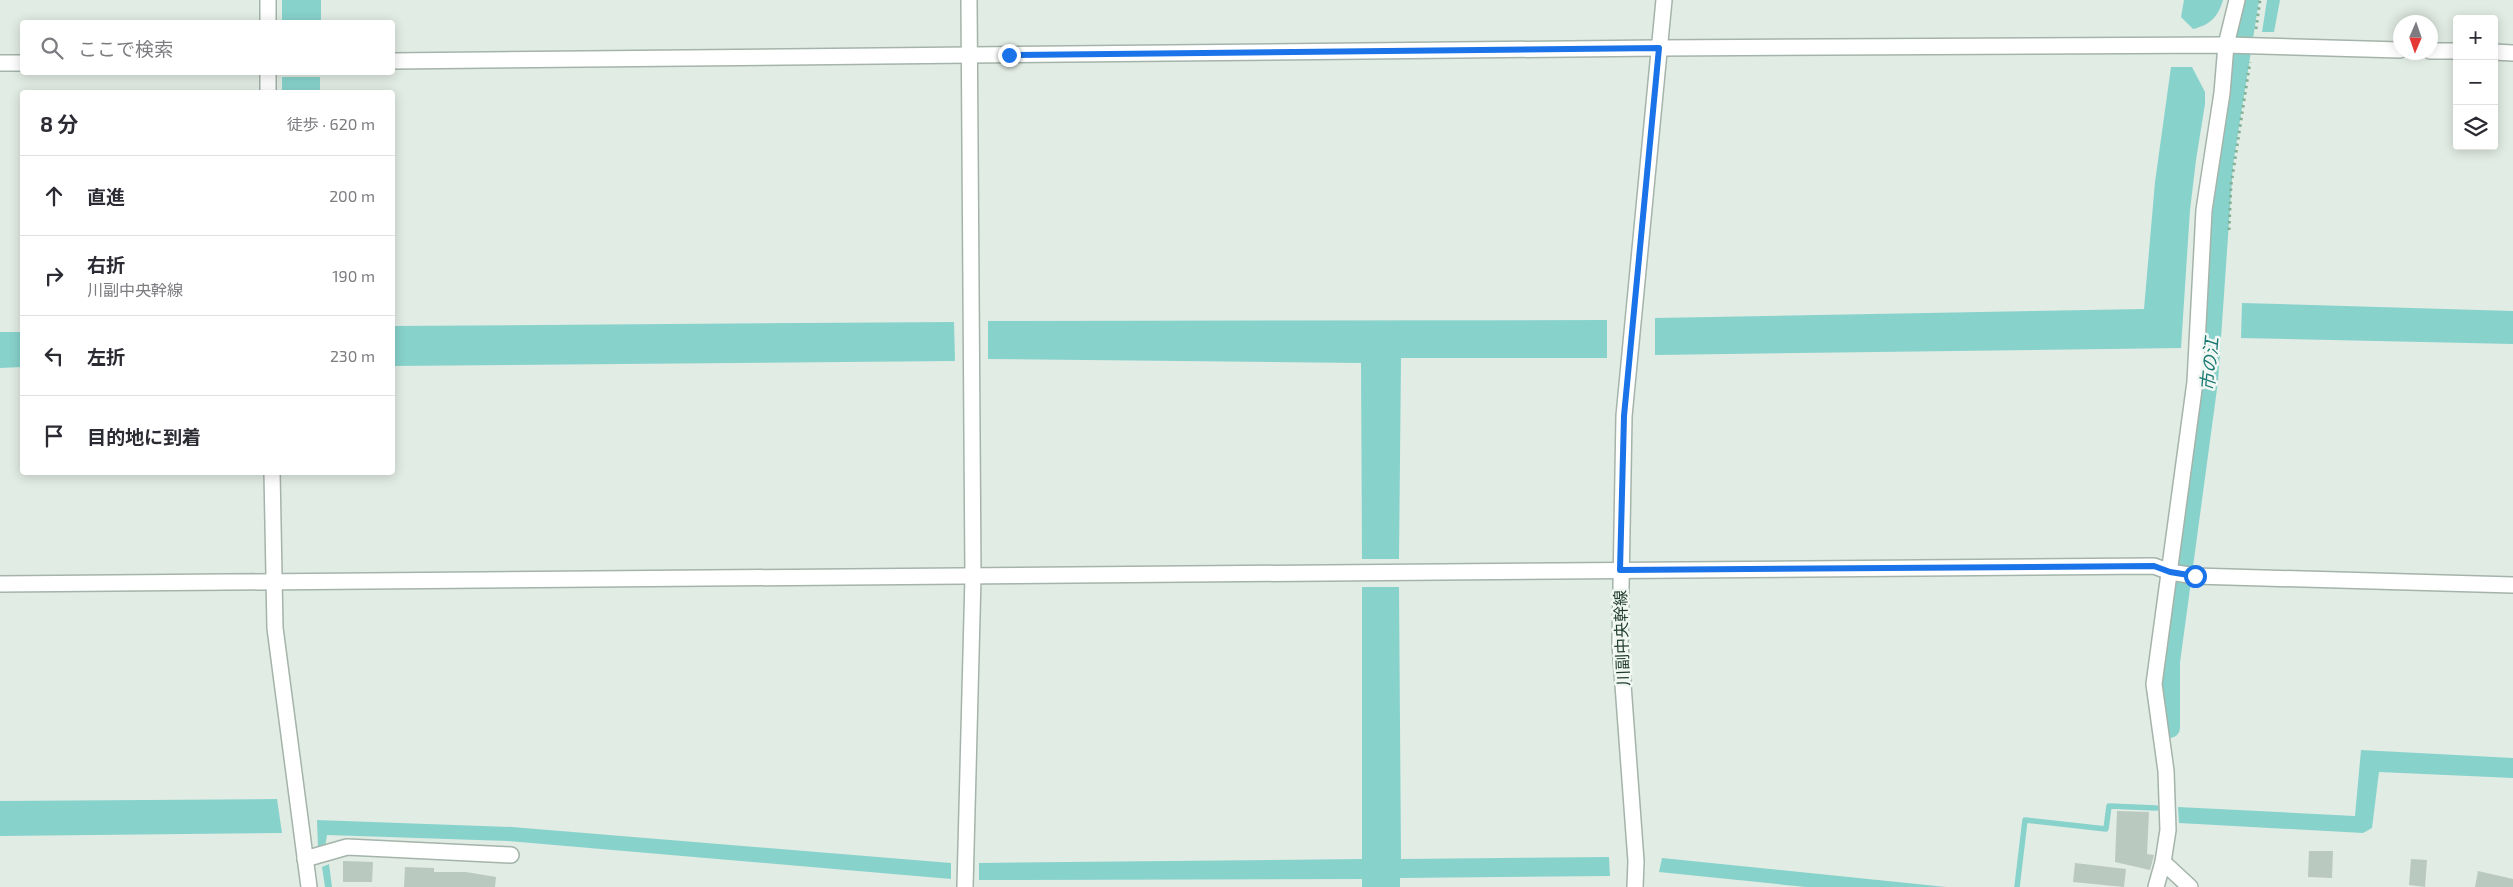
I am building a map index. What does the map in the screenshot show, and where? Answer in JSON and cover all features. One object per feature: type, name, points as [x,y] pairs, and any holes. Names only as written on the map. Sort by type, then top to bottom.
[{"type":"street","points":[[268,0],[268,20]]},
{"type":"street","points":[[966,887],[973,577],[969,0]]},
{"type":"street","name":"川副中央幹線","points":[[1635,887],[1636,861],[1620,644],[1624,416],[1664,0]]},
{"type":"street","points":[[2156,887],[2163,862],[2168,830],[2166,771],[2154,684],[2195,382],[2204,210],[2222,94],[2226,45],[2237,0]]},
{"type":"street","points":[[395,61],[1659,48],[2226,45],[2393,50]]},
{"type":"street","points":[[2438,51],[2453,52]]},
{"type":"street","points":[[2498,52],[2513,53]]},
{"type":"street","points":[[0,63],[20,63]]},
{"type":"street","points":[[268,75],[268,90]]},
{"type":"street","points":[[272,475],[275,628],[309,887]]},
{"type":"street","points":[[0,584],[273,580],[973,577],[2154,566],[2170,572],[2195,576],[2513,585]]},
{"type":"street","points":[[305,859],[347,847],[511,855]]},
{"type":"street","points":[[2163,862],[2190,887]]},
{"type":"path","points":[[2229,230],[2231,185],[2260,0]]},
{"type":"water","points":[[282,0],[321,0],[321,20],[282,20]]},
{"type":"water","points":[[2184,0],[2223,0],[2216,16],[2209,23],[2193,29],[2181,17]]},
{"type":"water","points":[[2267,0],[2280,0],[2274,32],[2262,32]]},
{"type":"water","points":[[2171,67],[2192,67],[2205,92],[2205,104],[2190,210],[2181,348],[1655,355],[1655,318],[2144,309],[2155,182]]},
{"type":"water","points":[[282,77],[320,77],[320,90],[282,90]]},
{"type":"water","points":[[2242,303],[2513,311],[2513,344],[2241,338]]},
{"type":"water","points":[[1607,320],[1607,358],[1401,358],[1399,559],[1362,559],[1361,363],[988,359],[988,321]]},
{"type":"water","points":[[954,322],[955,361],[395,366],[395,326]]},
{"type":"water","points":[[0,332],[20,332],[20,367],[0,368]]},
{"type":"water","points":[[1362,587],[1399,587],[1401,859],[1609,857],[1610,876],[1400,878],[1400,887],[1362,887],[1362,879],[979,880],[979,863],[1362,859]]},
{"type":"water","points":[[2361,750],[2513,758],[2513,778],[2379,772],[2372,828],[2363,833],[2179,823],[2178,807],[2355,816]]},
{"type":"water","points":[[277,799],[282,833],[0,836],[0,801]]},
{"type":"water","points":[[317,820],[512,827],[951,863],[951,879],[508,841],[327,835],[325,847],[318,847]]},
{"type":"water","points":[[1662,858],[1946,887],[1806,887],[1659,872]]},
{"type":"water","points":[[329,864],[332,887],[325,887],[322,867]]},
{"type":"building","points":[[2117,811],[2149,812],[2147,854],[2154,855],[2150,870],[2115,862]]},
{"type":"building","points":[[2309,851],[2333,851],[2332,878],[2308,877]]},
{"type":"building","points":[[2411,859],[2427,860],[2425,887],[2409,885]]},
{"type":"building","points":[[343,861],[373,862],[372,882],[343,882]]},
{"type":"building","points":[[2075,863],[2126,869],[2124,887],[2073,882]]},
{"type":"building","points":[[405,867],[434,868],[434,872],[466,872],[496,877],[495,887],[404,887]]},
{"type":"building","points":[[2478,871],[2513,879],[2513,887],[2475,887]]},
{"type":"waterway","name":"市の江","points":[[2170,728],[2170,662],[2208,381],[2223,164],[2249,0]]},
{"type":"waterway","points":[[2017,887],[2025,820],[2106,829],[2109,806],[2156,808]]},
{"type":"route","points":[[1009,55],[1659,48],[1624,416],[1620,570],[2154,566],[2170,572],[2195,576]]}]
